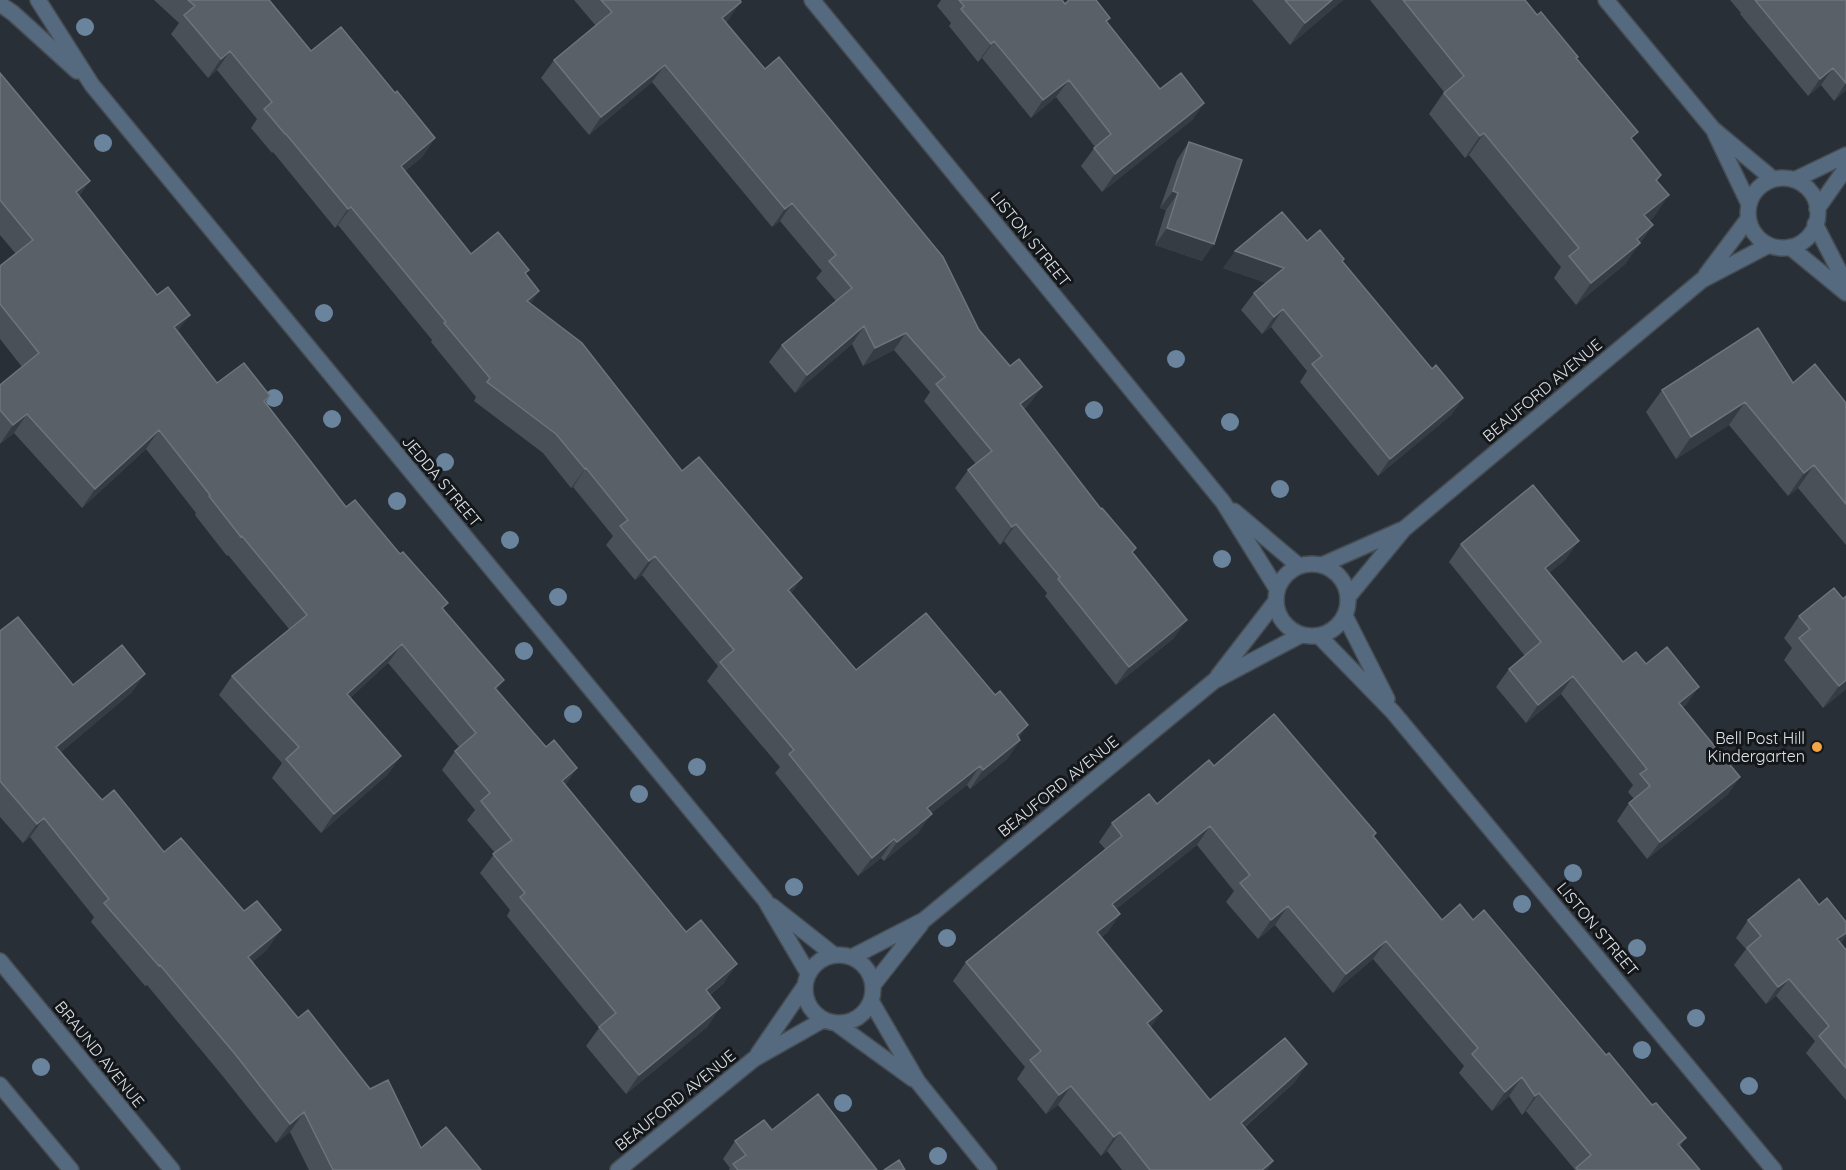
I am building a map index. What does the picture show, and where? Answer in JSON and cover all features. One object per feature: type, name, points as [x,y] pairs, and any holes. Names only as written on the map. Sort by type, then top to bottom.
[{"type":"street","points":[[0,4],[13,0]]},
{"type":"street","name":"JEDDA STREET","points":[[38,0],[92,85],[765,900],[834,955]]},
{"type":"street","name":"LISTON STREET","points":[[812,0],[1223,502],[1277,595]]},
{"type":"street","points":[[1606,0],[1713,129],[1773,179]]},
{"type":"street","name":"JEDDA STREET","points":[[0,4],[13,13],[92,85]]},
{"type":"street","points":[[1713,129],[1749,211],[1752,230],[1769,245],[1790,247],[1801,242],[1810,234],[1816,217],[1846,168]]},
{"type":"street","points":[[1794,180],[1846,155]]},
{"type":"street","points":[[1749,211],[1754,193],[1762,184],[1773,179],[1784,178],[1803,184],[1815,199],[1816,217],[1846,284]]},
{"type":"street","name":"BEAUFORD AVENUE","points":[[1702,280],[1749,211]]},
{"type":"street","name":"BEAUFORD AVENUE","points":[[1348,597],[1404,529],[1702,280],[1769,245]]},
{"type":"street","points":[[1790,247],[1846,293]]},
{"type":"street","name":"LISTON STREET","points":[[1223,502],[1299,566]]},
{"type":"street","name":"BEAUFORD AVENUE","points":[[1322,565],[1404,529]]},
{"type":"street","points":[[1322,565],[1340,577],[1346,587],[1348,597],[1345,616],[1339,625],[1318,636],[1301,635],[1292,630],[1283,623],[1278,612],[1277,595],[1282,579],[1299,566],[1322,565]]},
{"type":"street","name":"BEAUFORD AVENUE","points":[[1214,681],[1277,595]]},
{"type":"street","name":"LISTON STREET","points":[[1345,616],[1393,712]]},
{"type":"street","name":"BEAUFORD AVENUE","points":[[852,957],[924,920],[1214,681],[1301,635]]},
{"type":"street","name":"LISTON STREET","points":[[1318,636],[1393,712],[1774,1170]]},
{"type":"street","name":"JEDDA STREET","points":[[765,900],[806,980]]},
{"type":"street","name":"BEAUFORD AVENUE","points":[[873,985],[924,920]]},
{"type":"street","points":[[830,1022],[848,1023],[866,1011],[872,1001],[873,985],[869,973],[852,957],[834,955],[814,964],[806,980],[808,1006],[814,1014],[830,1022],[918,1082]]},
{"type":"street","name":"BRAUND AVENUE","points":[[0,961],[172,1170]]},
{"type":"street","name":"BEAUFORD AVENUE","points":[[754,1059],[806,980]]},
{"type":"street","points":[[872,1001],[918,1082],[989,1170]]},
{"type":"street","name":"BEAUFORD AVENUE","points":[[618,1170],[754,1059],[830,1022]]},
{"type":"street","points":[[0,1085],[70,1170]]},
{"type":"building","points":[[188,0],[269,0],[311,51],[341,27],[435,138],[401,166],[471,254],[498,232],[529,270],[525,273],[539,291],[527,301],[582,343],[682,471],[699,457],[802,578],[788,590],[856,670],[926,613],[995,695],[1000,691],[1028,725],[1017,735],[1020,740],[983,770],[980,766],[927,808],[932,814],[897,842],[894,839],[872,858],[789,754],[794,750],[720,662],[734,650],[655,556],[649,561],[620,526],[628,520],[556,434],[487,382],[490,378],[444,323],[446,322],[351,207],[348,209],[264,109],[272,102],[230,51],[221,59],[184,15],[195,6]]},
{"type":"building","points":[[601,0],[740,0],[741,2],[722,18],[765,69],[779,57],[943,257],[979,330],[1010,366],[1019,359],[1042,387],[1020,404],[1101,509],[1136,548],[1132,552],[1187,620],[1129,667],[1058,579],[1060,577],[1016,524],[1012,527],[968,470],[992,451],[936,384],[945,377],[906,333],[875,348],[864,326],[807,375],[782,345],[852,288],[829,261],[836,255],[792,203],[785,209],[665,65],[601,117],[554,60],[612,12]]},
{"type":"building","points":[[959,0],[1062,0],[1065,4],[1069,0],[1096,0],[1110,18],[1106,21],[1160,89],[1181,73],[1204,103],[1115,174],[1094,148],[1111,134],[1069,80],[1043,100],[994,41],[991,44],[961,9],[964,6]]},
{"type":"building","points":[[1285,0],[1332,0],[1305,23]]},
{"type":"building","points":[[1403,0],[1525,0],[1537,15],[1541,12],[1638,132],[1631,138],[1661,175],[1656,180],[1669,195],[1644,215],[1653,225],[1637,239],[1640,243],[1591,283],[1569,256],[1579,248],[1484,133],[1480,136],[1444,93],[1464,76]]},
{"type":"building","points":[[1755,0],[1846,0],[1846,83],[1833,68],[1820,79]]},
{"type":"building","points":[[0,73],[90,181],[76,192],[157,295],[168,287],[190,315],[174,327],[217,383],[244,363],[270,396],[264,401],[346,507],[355,500],[400,554],[403,552],[448,603],[442,608],[504,680],[495,688],[546,747],[554,740],[577,768],[562,781],[686,932],[701,920],[737,964],[706,990],[720,1008],[639,1075],[599,1027],[616,1013],[520,897],[525,893],[493,854],[512,840],[481,801],[490,793],[455,751],[476,733],[402,644],[347,694],[401,756],[334,814],[286,759],[299,747],[232,676],[307,615],[241,537],[159,430],[95,489],[27,414],[13,425],[0,410],[0,385],[39,353],[0,304],[0,266],[33,240],[0,200]]},
{"type":"building","points":[[1189,142],[1242,160],[1214,244],[1167,228],[1178,193],[1173,191]]},
{"type":"building","points":[[1282,212],[1307,241],[1320,230],[1344,259],[1342,261],[1432,369],[1436,365],[1463,398],[1390,459],[1312,364],[1322,356],[1283,309],[1274,317],[1254,293],[1284,268],[1235,251]]},
{"type":"building","points":[[1758,328],[1793,383],[1815,364],[1846,403],[1846,504],[1814,465],[1804,473],[1745,402],[1691,437],[1662,390]]},
{"type":"building","points":[[1533,485],[1579,541],[1545,568],[1623,662],[1636,652],[1646,664],[1667,647],[1699,687],[1679,703],[1740,777],[1660,842],[1629,803],[1650,786],[1640,774],[1647,769],[1573,676],[1538,705],[1509,669],[1541,642],[1461,544]]},
{"type":"building","points":[[1834,588],[1843,599],[1846,596],[1846,680],[1839,686],[1799,638],[1810,629],[1799,616]]},
{"type":"building","points":[[18,617],[73,685],[122,645],[145,674],[56,747],[102,800],[114,790],[164,852],[181,838],[244,911],[257,901],[281,930],[248,957],[298,1018],[308,1010],[370,1089],[388,1080],[421,1148],[446,1127],[481,1170],[333,1170],[304,1112],[290,1124],[235,1054],[104,903],[109,899],[44,818],[37,824],[0,781],[0,631]]},
{"type":"building","points":[[1274,714],[1376,833],[1373,836],[1442,920],[1460,904],[1473,920],[1484,910],[1606,1055],[1609,1053],[1652,1105],[1656,1103],[1686,1138],[1678,1144],[1700,1170],[1578,1170],[1576,1168],[1591,1155],[1539,1093],[1535,1096],[1522,1077],[1505,1092],[1472,1054],[1478,1048],[1386,941],[1346,974],[1288,906],[1271,920],[1240,883],[1250,875],[1210,826],[1112,904],[1120,914],[1097,932],[1162,1011],[1147,1023],[1210,1100],[1285,1038],[1307,1064],[1241,1123],[1273,1161],[1262,1170],[1150,1170],[1120,1132],[1114,1137],[1071,1086],[1059,1095],[1030,1060],[1041,1051],[966,962],[1122,836],[1112,823],[1149,794],[1157,804],[1209,760],[1214,766]]},
{"type":"building","points":[[1799,879],[1819,905],[1827,898],[1846,922],[1846,933],[1837,939],[1846,950],[1846,1068],[1819,1036],[1829,1026],[1789,979],[1778,987],[1747,948],[1761,936],[1748,920]]},
{"type":"building","points":[[818,1094],[877,1170],[738,1170],[733,1164],[746,1155],[735,1141],[764,1120],[772,1130]]},
{"type":"building","points":[[899,1160],[905,1170],[884,1170]]},
{"type":"place","name":"Bell Post Hill Kindergarten","points":[[1817,747]]}]
